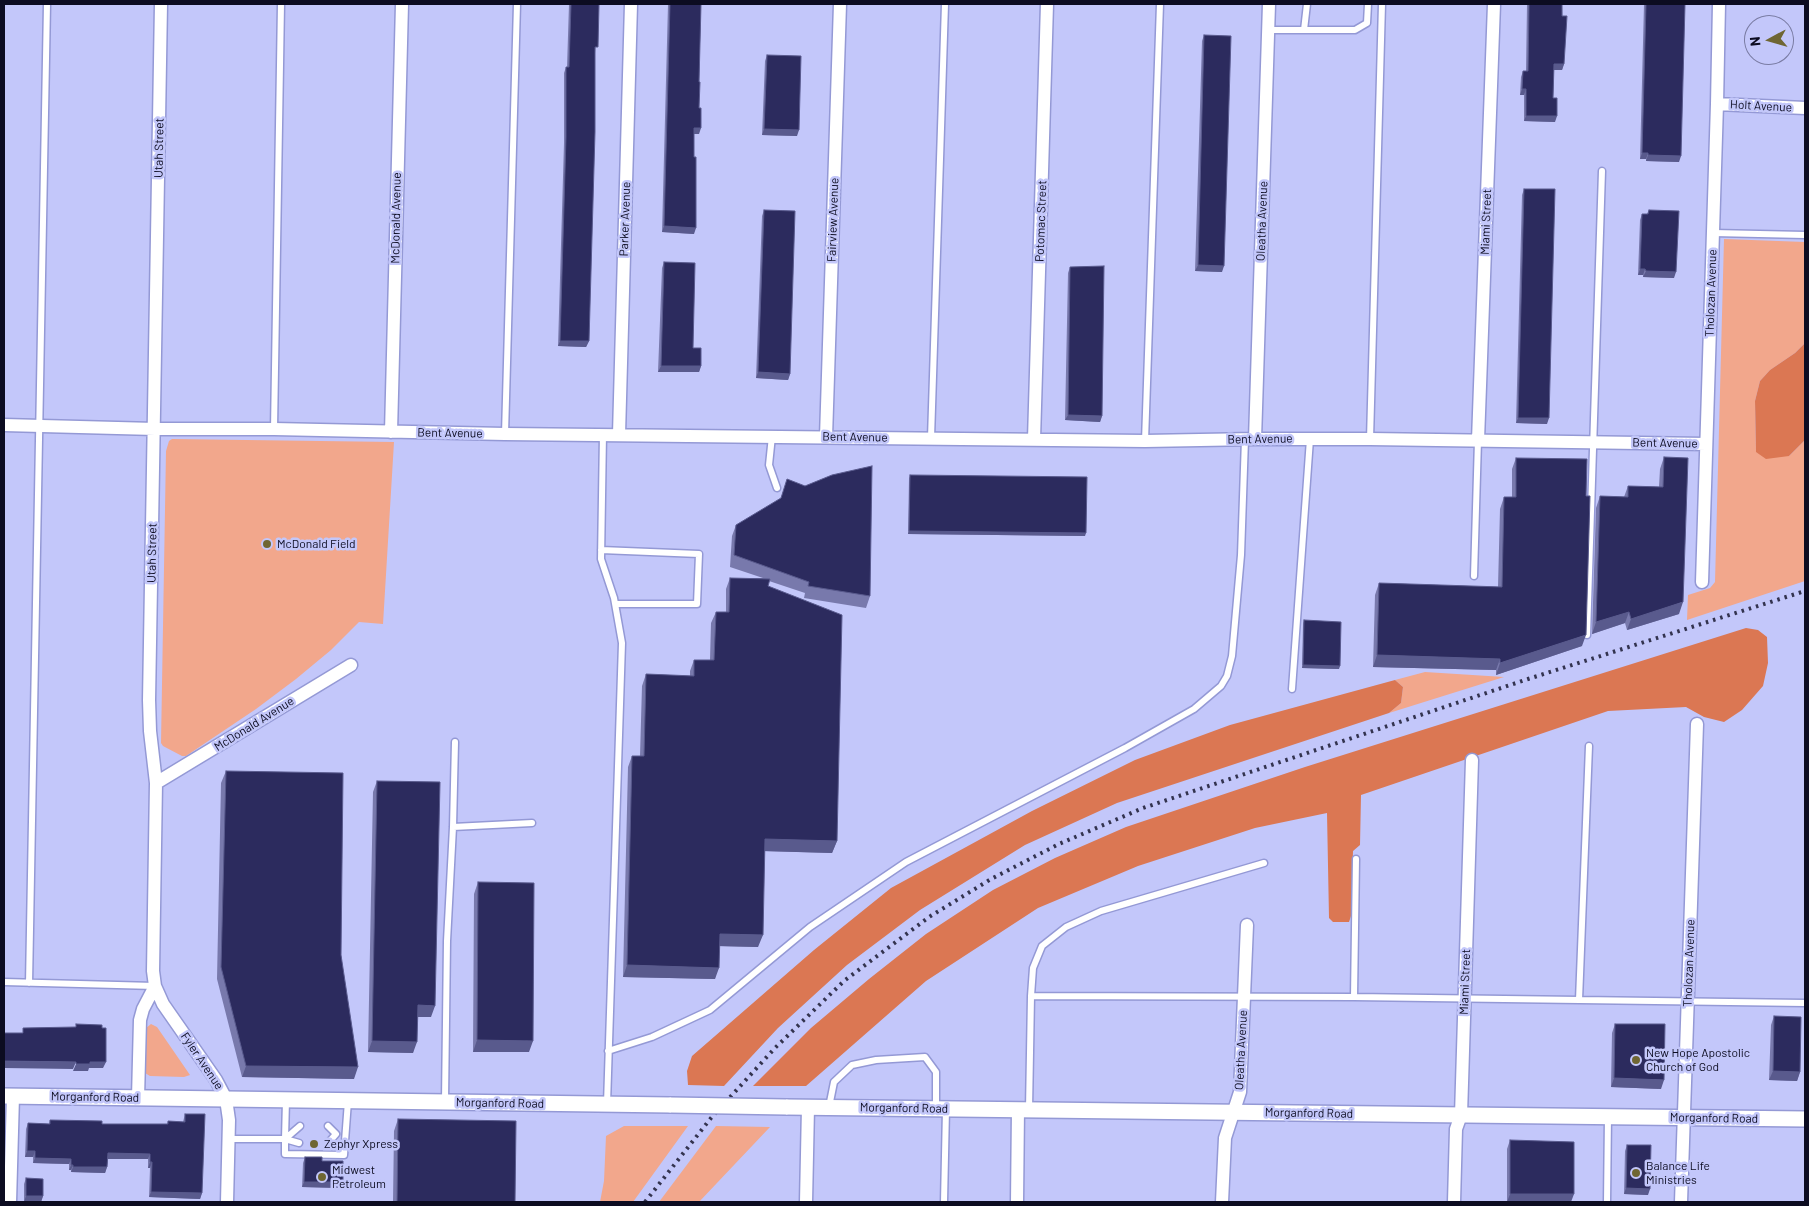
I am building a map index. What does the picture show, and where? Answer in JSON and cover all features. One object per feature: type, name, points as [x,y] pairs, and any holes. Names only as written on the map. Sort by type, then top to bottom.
[{"type":"street","name":"Utah Street","points":[[155,986],[152,956],[156,783],[149,714],[161,4]]},
{"type":"street","name":"McDonald Avenue","points":[[391,432],[402,4]]},
{"type":"street","name":"Parker Avenue","points":[[619,434],[631,4]]},
{"type":"street","name":"Fairview Avenue","points":[[826,437],[840,4]]},
{"type":"street","name":"Potomac Street","points":[[1034,439],[1047,4]]},
{"type":"street","name":"Oleatha Avenue","points":[[1250,439],[1269,4]]},
{"type":"street","name":"Miami Street","points":[[1478,440],[1494,4]]},
{"type":"street","name":"Tholozan Avenue","points":[[1702,582],[1719,4]]},
{"type":"street","name":"Holt Avenue","points":[[1717,104],[1805,108]]},
{"type":"street","name":"Bent Avenue","points":[[4,425],[505,434],[1145,441],[1370,439],[1706,444]]},
{"type":"street","name":"McDonald Avenue","points":[[156,783],[351,665]]},
{"type":"street","name":"Tholozan Avenue","points":[[1681,1202],[1697,724]]},
{"type":"street","name":"Miami Street","points":[[1454,1202],[1456,1129],[1461,1115],[1472,760]]},
{"type":"street","name":"Oleatha Avenue","points":[[1222,1202],[1225,1138],[1240,1092],[1246,925]]},
{"type":"street","points":[[138,1098],[140,1020],[143,1009],[155,986]]},
{"type":"street","name":"Fyler Avenue","points":[[155,986],[163,1004],[216,1080],[226,1099],[229,1139],[227,1202]]},
{"type":"street","points":[[9,1096],[10,1202]]},
{"type":"street","name":"Morganford Road","points":[[9,1096],[1805,1119]]},
{"type":"street","points":[[806,1202],[808,1107]]},
{"type":"street","points":[[1017,1202],[1024,1109]]},
{"type":"lane","points":[[30,982],[47,4]]},
{"type":"lane","points":[[274,429],[281,4]]},
{"type":"lane","points":[[505,434],[516,4]]},
{"type":"lane","points":[[931,438],[945,4]]},
{"type":"lane","points":[[1145,441],[1160,4]]},
{"type":"lane","points":[[1304,30],[1308,4]]},
{"type":"lane","points":[[1268,30],[1355,30],[1367,23],[1368,4]]},
{"type":"lane","points":[[1370,439],[1382,4]]},
{"type":"lane","points":[[1587,635],[1602,170]]},
{"type":"lane","points":[[1713,233],[1805,235]]},
{"type":"lane","points":[[603,434],[601,550],[603,566],[616,604],[622,643],[607,1104]]},
{"type":"lane","points":[[772,436],[769,465],[777,488]]},
{"type":"lane","points":[[608,1051],[652,1037],[710,1010],[810,927],[906,862],[1125,748],[1194,709],[1221,686],[1227,676],[1232,656],[1250,439]]},
{"type":"lane","points":[[1292,689],[1310,439]]},
{"type":"lane","points":[[1474,576],[1478,440]]},
{"type":"lane","points":[[601,550],[699,554],[697,604],[616,604]]},
{"type":"lane","points":[[444,1102],[447,941],[455,742]]},
{"type":"lane","points":[[1579,1000],[1589,746]]},
{"type":"lane","points":[[453,827],[532,824]]},
{"type":"lane","points":[[1354,997],[1356,859]]},
{"type":"lane","points":[[1024,1109],[1033,968],[1042,946],[1066,927],[1102,912],[1264,863]]},
{"type":"lane","points":[[4,982],[155,986]]},
{"type":"lane","points":[[1031,996],[1354,997],[1805,1003]]},
{"type":"lane","points":[[829,1107],[834,1082],[852,1065],[876,1060],[926,1057],[936,1072],[941,1108],[944,1202]]},
{"type":"lane","points":[[286,1100],[285,1154],[344,1154],[348,1101]]},
{"type":"lane","points":[[1606,1202],[1608,1116]]},
{"type":"lane","points":[[285,1139],[300,1126]]},
{"type":"lane","points":[[328,1126],[336,1134],[345,1135]]},
{"type":"lane","points":[[328,1142],[336,1134]]},
{"type":"lane","points":[[229,1139],[285,1139],[300,1143]]},
{"type":"shaded area","points":[[1724,239],[1805,242],[1805,343],[1795,353],[1770,370],[1760,381],[1755,401],[1756,452],[1789,456],[1805,440],[1805,581],[1687,620],[1688,595],[1710,588],[1715,582]]},
{"type":"shaded area","points":[[1805,343],[1805,440],[1789,456],[1766,459],[1756,452],[1755,401],[1760,381],[1770,370],[1795,353]]},
{"type":"shaded area","points":[[172,439],[394,442],[383,624],[359,622],[331,650],[296,679],[256,709],[186,756],[182,756],[161,743],[166,451],[169,441]]},
{"type":"shaded area","points":[[1746,628],[1758,630],[1767,637],[1768,663],[1763,686],[1742,710],[1724,722],[1704,717],[1686,707],[1608,711],[1361,795],[1360,845],[1353,851],[1351,916],[1349,922],[1333,922],[1329,918],[1327,813],[1255,828],[1138,866],[1038,908],[926,981],[806,1086],[753,1086],[811,1028],[926,934],[993,890],[1055,858],[1126,827],[1305,767]]},
{"type":"shaded area","points":[[1425,672],[1504,677],[1389,713],[1401,703],[1403,687],[1395,680]]},
{"type":"shaded area","points":[[1395,680],[1403,687],[1401,703],[1389,713],[1117,803],[1025,845],[920,910],[847,965],[778,1028],[724,1086],[688,1085],[687,1071],[692,1056],[814,950],[891,888],[1032,811],[1135,760],[1230,725]]},
{"type":"shaded area","points":[[151,1024],[157,1027],[190,1075],[184,1077],[150,1076],[145,1073],[145,1032],[146,1028]]},
{"type":"shaded area","points":[[624,1126],[688,1126],[633,1202],[600,1202],[604,1181],[606,1136]]},
{"type":"shaded area","points":[[716,1126],[770,1127],[699,1202],[659,1202]]},
{"type":"building","points":[[571,4],[599,4],[598,47],[595,47],[595,132],[589,341],[560,341],[566,137],[566,67],[569,67]]},
{"type":"building","points":[[670,4],[701,4],[699,108],[701,108],[701,128],[694,128],[696,228],[664,226]]},
{"type":"building","points":[[1529,4],[1562,4],[1562,16],[1567,16],[1564,64],[1554,64],[1553,98],[1557,98],[1557,116],[1526,116],[1526,89],[1522,89],[1523,71],[1528,71]]},
{"type":"building","points":[[1646,4],[1685,4],[1681,156],[1648,155],[1648,153],[1642,153]]},
{"type":"building","points":[[1204,35],[1231,36],[1224,266],[1198,265]]},
{"type":"building","points":[[767,55],[801,56],[799,130],[764,129]]},
{"type":"building","points":[[1524,189],[1555,189],[1549,418],[1518,418]]},
{"type":"building","points":[[764,210],[795,211],[790,374],[758,372]]},
{"type":"building","points":[[1649,210],[1679,211],[1676,272],[1640,269],[1642,214],[1648,214]]},
{"type":"building","points":[[664,262],[695,263],[693,348],[701,348],[701,366],[661,366]]},
{"type":"building","points":[[1104,266],[1102,416],[1068,415],[1070,267]]},
{"type":"building","points":[[1664,457],[1688,458],[1683,602],[1631,619],[1629,612],[1596,622],[1600,496],[1628,497],[1628,486],[1663,487]]},
{"type":"building","points":[[1516,458],[1587,459],[1586,496],[1590,496],[1586,635],[1500,663],[1500,659],[1377,655],[1379,583],[1502,587],[1504,497],[1516,497]]},
{"type":"building","points":[[872,466],[870,596],[808,586],[809,582],[734,555],[736,525],[781,498],[787,479],[805,486],[832,475]]},
{"type":"building","points":[[910,475],[1087,477],[1086,533],[909,531]]},
{"type":"building","points":[[730,578],[770,579],[768,586],[842,615],[837,841],[765,839],[763,935],[720,934],[719,968],[627,965],[632,756],[644,756],[646,674],[694,676],[694,660],[714,660],[716,612],[729,612]]},
{"type":"building","points":[[1304,620],[1341,622],[1340,666],[1303,665]]},
{"type":"building","points":[[226,771],[343,773],[341,955],[358,1067],[246,1066],[221,967]]},
{"type":"building","points":[[377,781],[440,782],[435,1006],[418,1005],[417,1042],[372,1041]]},
{"type":"building","points":[[478,882],[534,883],[533,1041],[477,1040]]},
{"type":"building","points":[[1774,1016],[1801,1017],[1800,1072],[1773,1071]]},
{"type":"building","points":[[76,1024],[102,1025],[102,1028],[106,1028],[106,1062],[76,1064],[76,1062],[4,1061],[4,1033],[23,1033],[23,1028],[76,1027]]},
{"type":"building","name":"New Hope Apostolic Church of God","points":[[1615,1024],[1665,1024],[1664,1080],[1614,1078]]},
{"type":"building","points":[[185,1114],[205,1114],[202,1193],[151,1192],[152,1162],[150,1162],[150,1154],[108,1153],[107,1167],[73,1167],[71,1159],[35,1158],[35,1151],[27,1151],[28,1123],[50,1124],[50,1120],[102,1121],[102,1124],[168,1124],[168,1121],[185,1122]]},
{"type":"building","points":[[398,1119],[516,1121],[515,1202],[397,1202]]},
{"type":"building","points":[[1510,1140],[1574,1142],[1574,1194],[1510,1194]]},
{"type":"building","name":"Balance Life Ministries","points":[[1627,1145],[1651,1145],[1650,1189],[1626,1188]]},
{"type":"building","name":"Midwest Petroleum","points":[[305,1157],[322,1157],[322,1161],[343,1161],[343,1182],[304,1182]]},
{"type":"building","points":[[26,1178],[43,1179],[43,1196],[26,1196]]},
{"type":"railway","points":[[645,1202],[711,1118],[775,1048],[844,981],[929,917],[991,879],[1059,844],[1143,808],[1528,679],[1805,591]]},
{"type":"place","name":"McDonald Field","points":[[267,544]]},
{"type":"place","name":"New Hope Apostolic Church of God","points":[[1636,1060]]},
{"type":"place","name":"Zephyr Xpress","points":[[314,1144]]},
{"type":"place","name":"Balance Life Ministries","points":[[1636,1173]]},
{"type":"place","name":"Midwest Petroleum","points":[[322,1177]]}]
